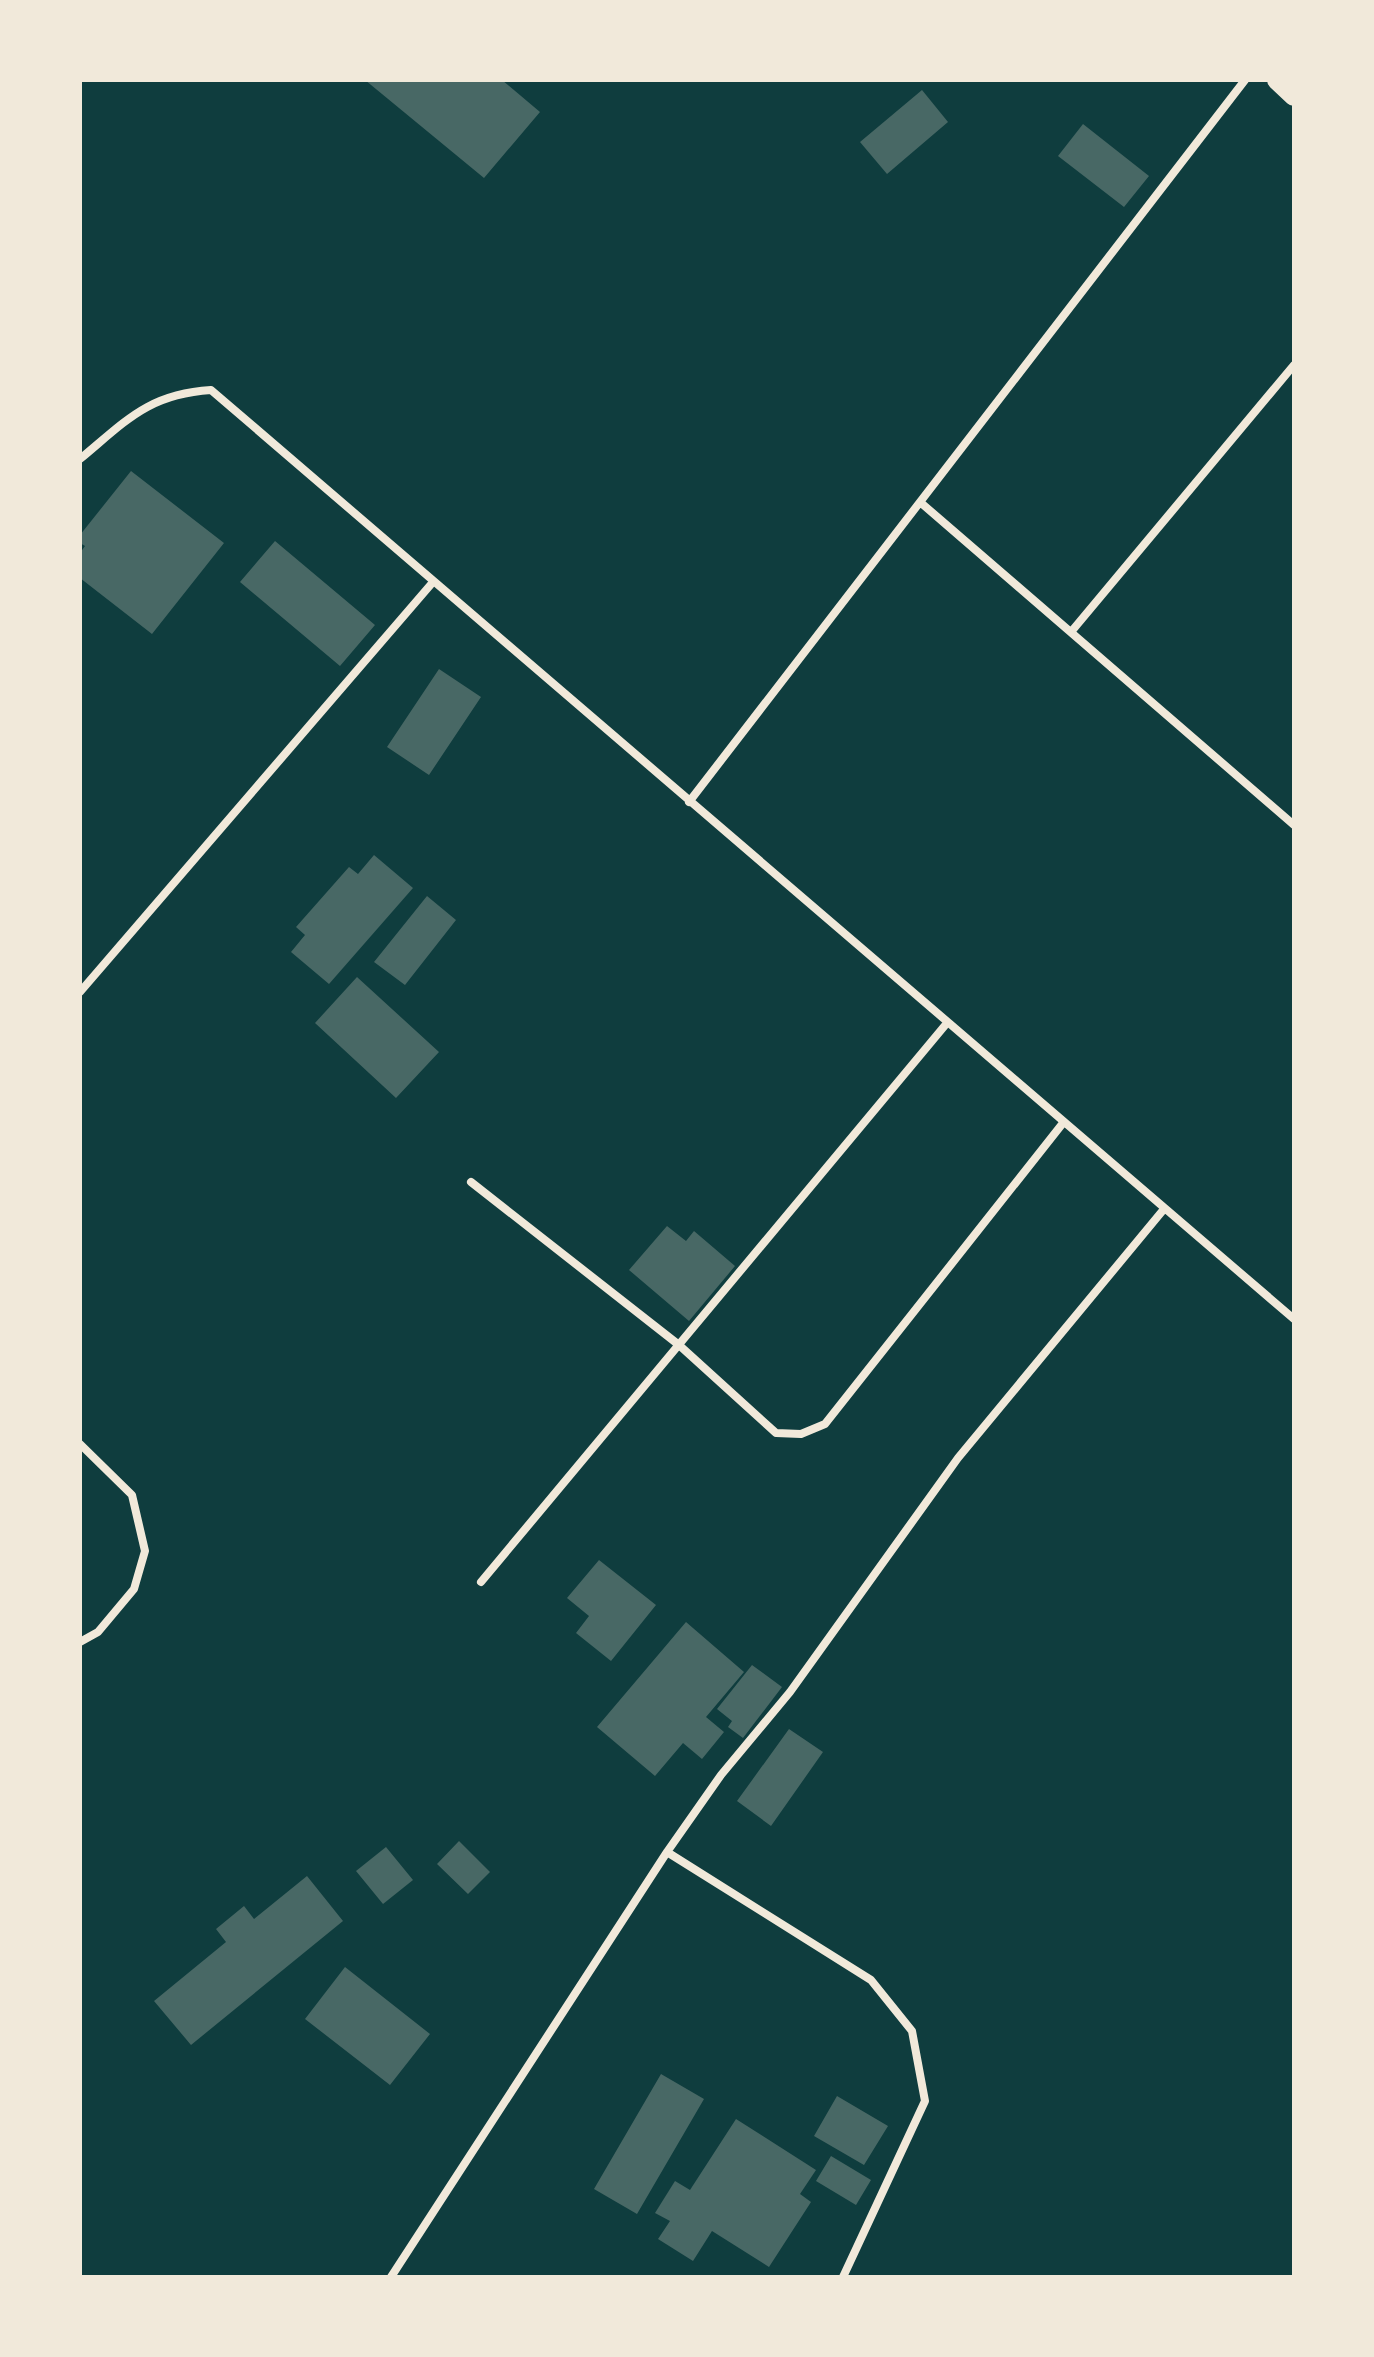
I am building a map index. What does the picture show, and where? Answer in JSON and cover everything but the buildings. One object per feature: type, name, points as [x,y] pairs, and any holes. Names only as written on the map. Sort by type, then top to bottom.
[{"type":"main road","points":[[1277,80],[1294,96]]},
{"type":"street","points":[[689,802],[1245,80]]},
{"type":"street","points":[[1071,632],[1294,365]]},
{"type":"street","points":[[80,459],[144,407],[177,392],[211,390],[1294,1319]]},
{"type":"street","points":[[920,502],[1294,825]]},
{"type":"street","points":[[80,992],[433,582]]},
{"type":"street","points":[[481,1582],[947,1023]]},
{"type":"street","points":[[471,1182],[679,1345],[776,1433],[801,1434],[825,1424],[1063,1123]]},
{"type":"street","points":[[391,2277],[667,1852],[721,1775],[790,1692],[958,1458],[1164,1209]]},
{"type":"street","points":[[80,1444],[132,1495],[145,1551],[134,1589],[98,1632],[80,1642]]},
{"type":"street","points":[[667,1852],[871,1980],[912,2031],[925,2101],[843,2277]]}]
